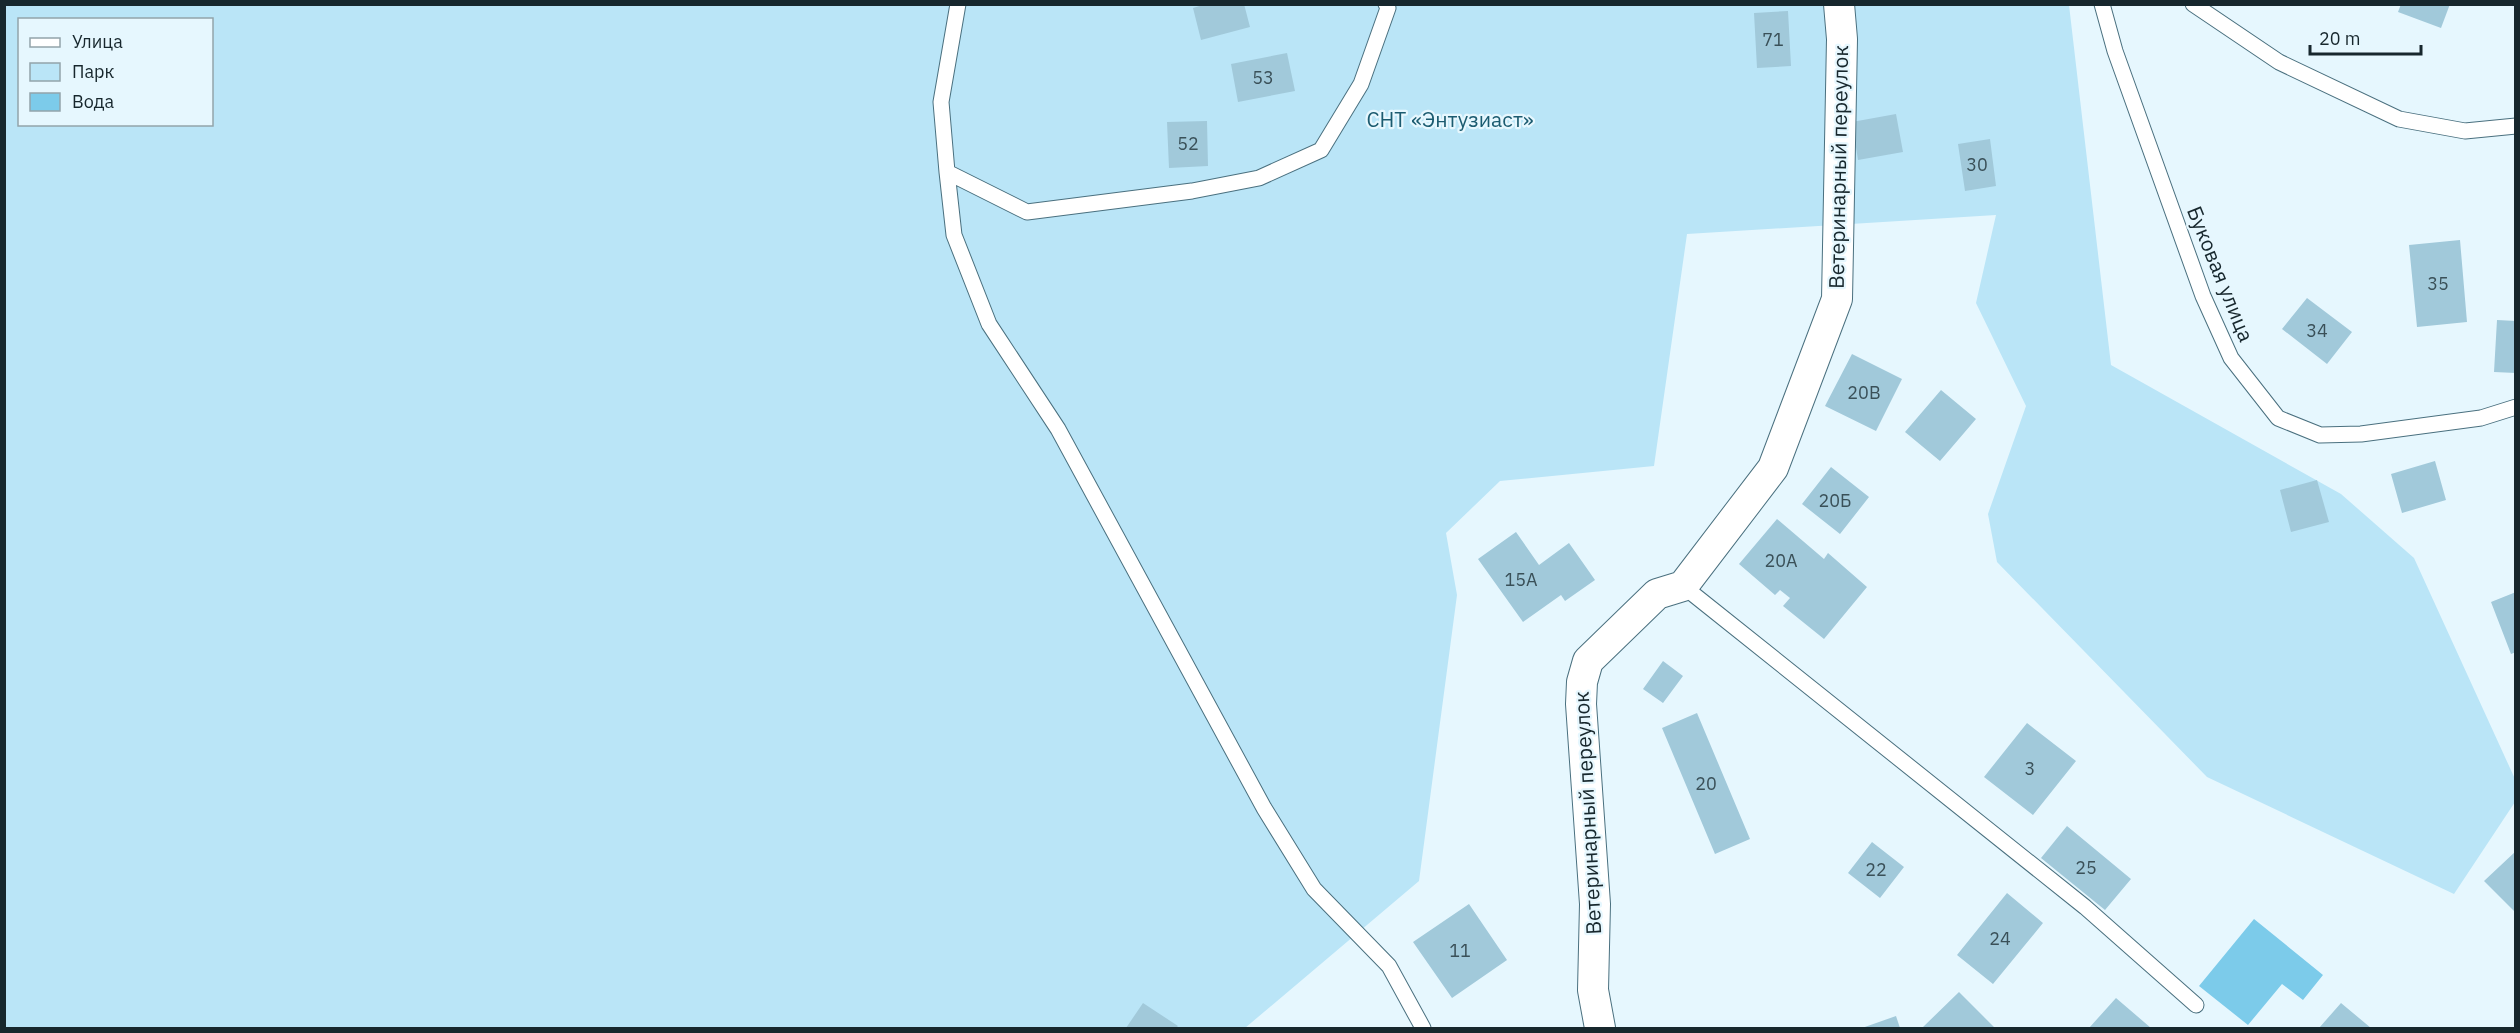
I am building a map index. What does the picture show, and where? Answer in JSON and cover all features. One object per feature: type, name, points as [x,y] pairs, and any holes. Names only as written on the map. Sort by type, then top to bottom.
[{"type":"street","name":"Ветеринарный переулок","points":[[1600,1029],[1593,990],[1595,904],[1581,704],[1582,682],[1588,661],[1657,594],[1683,586],[1773,468],[1837,299],[1842,39],[1839,4]]},
{"type":"lane","points":[[958,4],[941,102],[947,172],[954,235],[989,324],[1058,429],[1270,818],[1314,889],[1389,966],[1423,1029]]},
{"type":"lane","points":[[947,172],[1027,212],[1192,191],[1259,178],[1320,150],[1361,84],[1388,8],[1386,4]]},
{"type":"lane","name":"Буковая улица","points":[[2102,4],[2115,51],[2203,296],[2231,358],[2278,418],[2320,435],[2361,434],[2481,418],[2516,407]]},
{"type":"lane","points":[[2193,4],[2279,62],[2399,120],[2465,131],[2516,126]]},
{"type":"lane","points":[[1683,586],[2091,912],[2196,1005]]},
{"type":"green space","name":"СНТ «Энтузиаст»","points":[[5,5],[2069,5],[2111,365],[2341,494],[2414,558],[2515,779],[2515,802],[2454,894],[2207,777],[1997,562],[1988,514],[2026,406],[1976,303],[1996,215],[1687,234],[1654,466],[1500,481],[1446,533],[1457,595],[1419,881],[1245,1028],[5,1028]]},
{"type":"water","points":[[2254,919],[2323,975],[2303,1000],[2282,984],[2248,1025],[2199,986]]},
{"type":"building","points":[[1206,4],[1244,4],[1250,27],[1201,40],[1193,8]]},
{"type":"building","points":[[2401,4],[2450,4],[2441,28],[2398,12]]},
{"type":"building","points":[[1788,11],[1791,66],[1757,68],[1754,13]]},
{"type":"building","points":[[1287,53],[1295,91],[1238,102],[1231,64]]},
{"type":"building","points":[[1896,114],[1903,152],[1858,160],[1852,122]]},
{"type":"building","points":[[1207,121],[1208,166],[1169,168],[1167,122]]},
{"type":"building","points":[[1990,139],[1996,186],[1965,191],[1958,144]]},
{"type":"building","points":[[2460,240],[2467,322],[2417,327],[2409,245]]},
{"type":"building","points":[[2307,298],[2352,332],[2327,364],[2282,329]]},
{"type":"building","points":[[2497,320],[2516,321],[2516,373],[2494,372]]},
{"type":"building","points":[[1852,354],[1902,379],[1876,431],[1825,406]]},
{"type":"building","points":[[1941,390],[1976,419],[1940,461],[1905,432]]},
{"type":"building","points":[[2435,461],[2446,500],[2402,513],[2391,474]]},
{"type":"building","points":[[1831,467],[1869,497],[1840,534],[1802,504]]},
{"type":"building","points":[[2317,480],[2329,522],[2291,532],[2280,490]]},
{"type":"building","points":[[1777,519],[1824,559],[1828,553],[1867,587],[1824,639],[1783,606],[1790,598],[1780,590],[1775,595],[1739,564]]},
{"type":"building","points":[[1516,532],[1539,565],[1569,543],[1595,580],[1565,601],[1561,595],[1523,622],[1478,559]]},
{"type":"building","points":[[2516,592],[2516,652],[2511,654],[2491,602]]},
{"type":"building","points":[[1663,661],[1683,676],[1663,703],[1643,689]]},
{"type":"building","points":[[1697,713],[1750,839],[1715,854],[1662,728]]},
{"type":"building","points":[[2027,723],[2076,761],[2033,815],[1984,777]]},
{"type":"building","points":[[2067,826],[2131,879],[2105,910],[2041,858]]},
{"type":"building","points":[[1872,842],[1904,867],[1880,898],[1848,873]]},
{"type":"building","points":[[2516,851],[2516,913],[2484,881]]},
{"type":"building","points":[[2007,893],[2043,923],[1993,984],[1957,955]]},
{"type":"building","points":[[1469,904],[1507,960],[1452,998],[1413,942]]},
{"type":"building","points":[[1959,992],[1995,1028],[1922,1028]]},
{"type":"building","points":[[2116,998],[2151,1028],[2089,1028]]},
{"type":"building","points":[[1143,1003],[1178,1026],[1176,1028],[1126,1028]]},
{"type":"building","points":[[2341,1003],[2371,1028],[2319,1028]]},
{"type":"building","points":[[1896,1016],[1900,1028],[1862,1028]]}]
